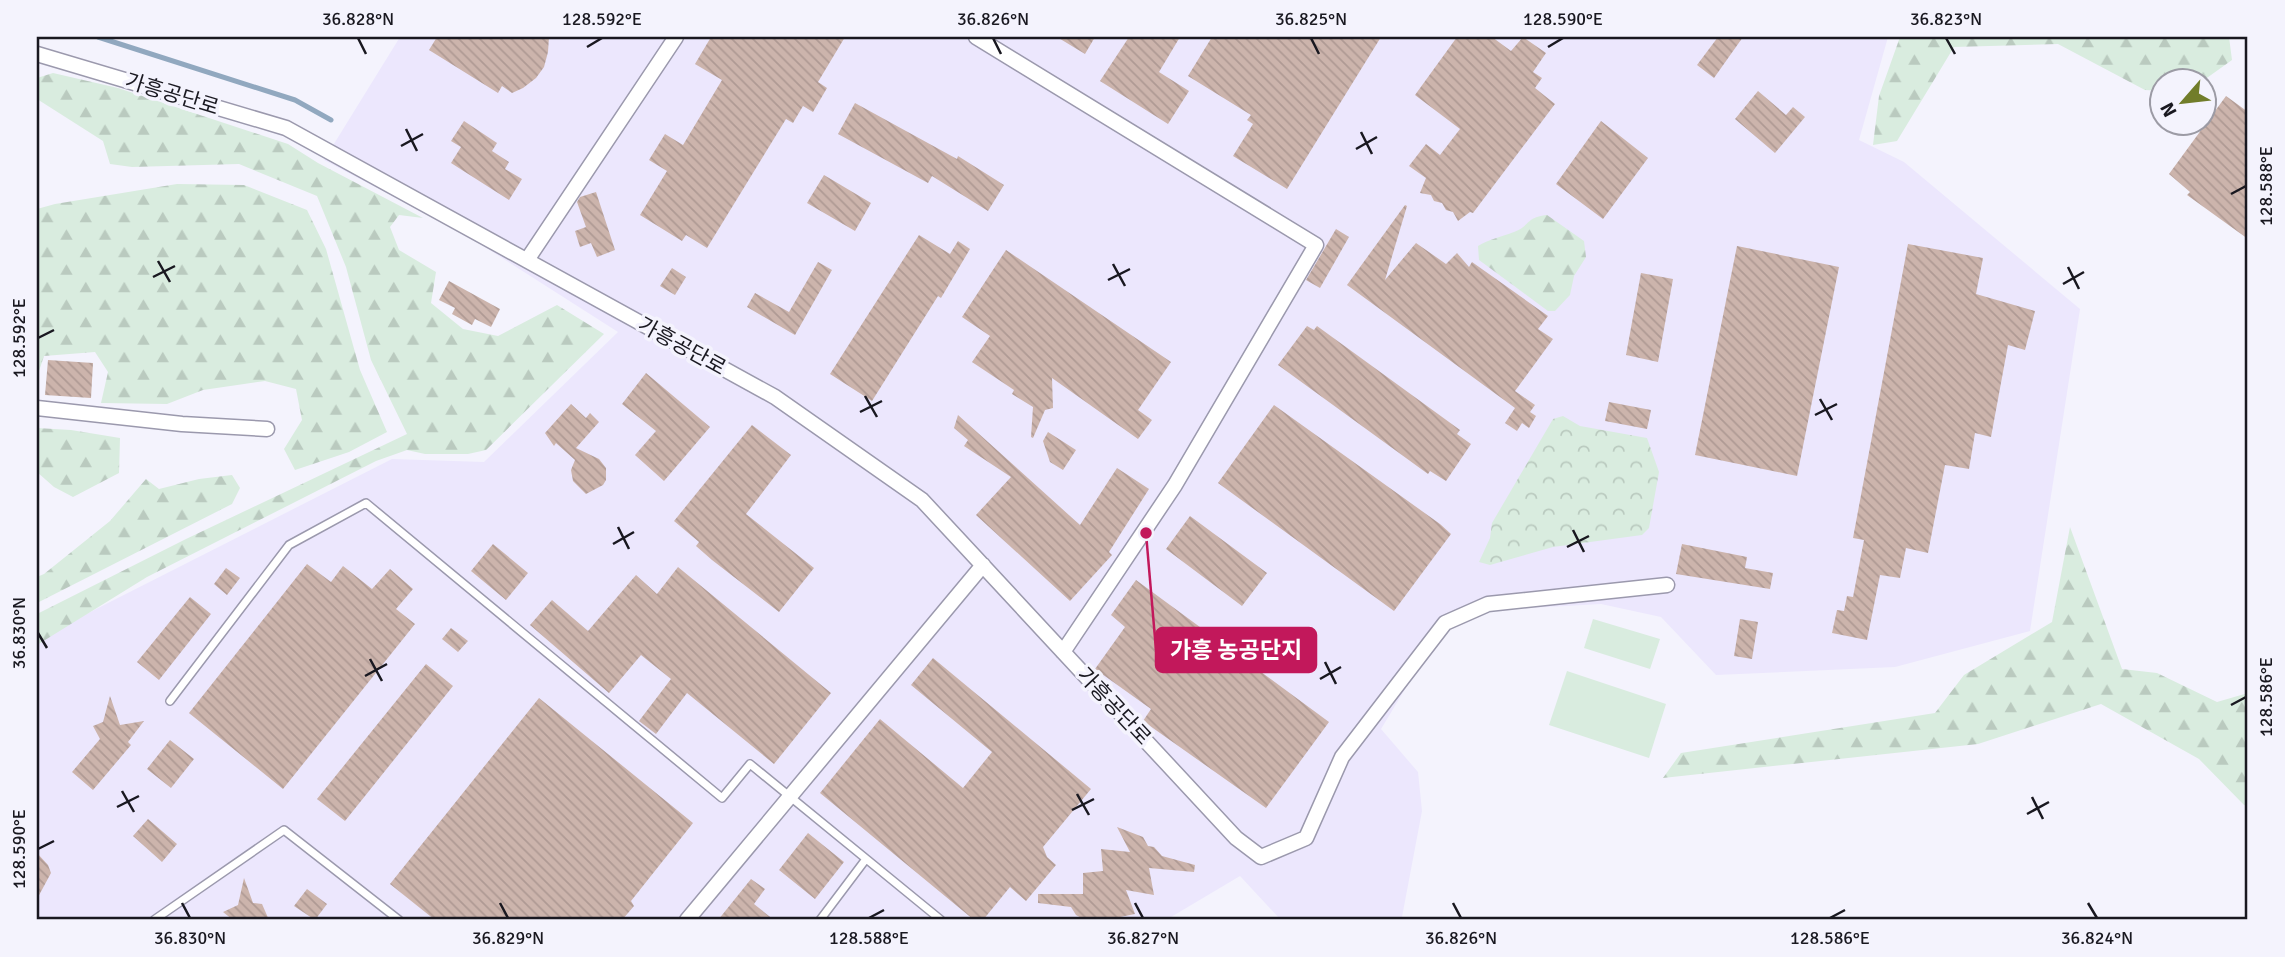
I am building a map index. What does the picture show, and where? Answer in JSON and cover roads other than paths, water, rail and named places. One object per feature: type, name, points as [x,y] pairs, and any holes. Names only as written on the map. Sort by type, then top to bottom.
[{"type":"street","points":[[527,260],[676,37]]},
{"type":"street","points":[[976,37],[1316,245],[1175,485],[1063,652]]},
{"type":"street","name":"가흥공단로","points":[[37,54],[286,128],[775,397],[922,500],[1236,838],[1261,857],[1306,838],[1342,757],[1445,623],[1488,604],[1667,585]]},
{"type":"street","points":[[37,408],[182,424],[267,429]]},
{"type":"street","points":[[687,920],[983,565]]},
{"type":"lane","points":[[170,701],[289,545],[366,503],[722,798],[750,764],[941,920]]},
{"type":"lane","points":[[154,920],[284,830],[399,920]]},
{"type":"lane","points":[[820,920],[866,859]]},
{"type":"waterway","points":[[98,37],[295,100],[331,120]]},
{"type":"place","name":"가흥 농공단지","points":[[1146,533]]}]
